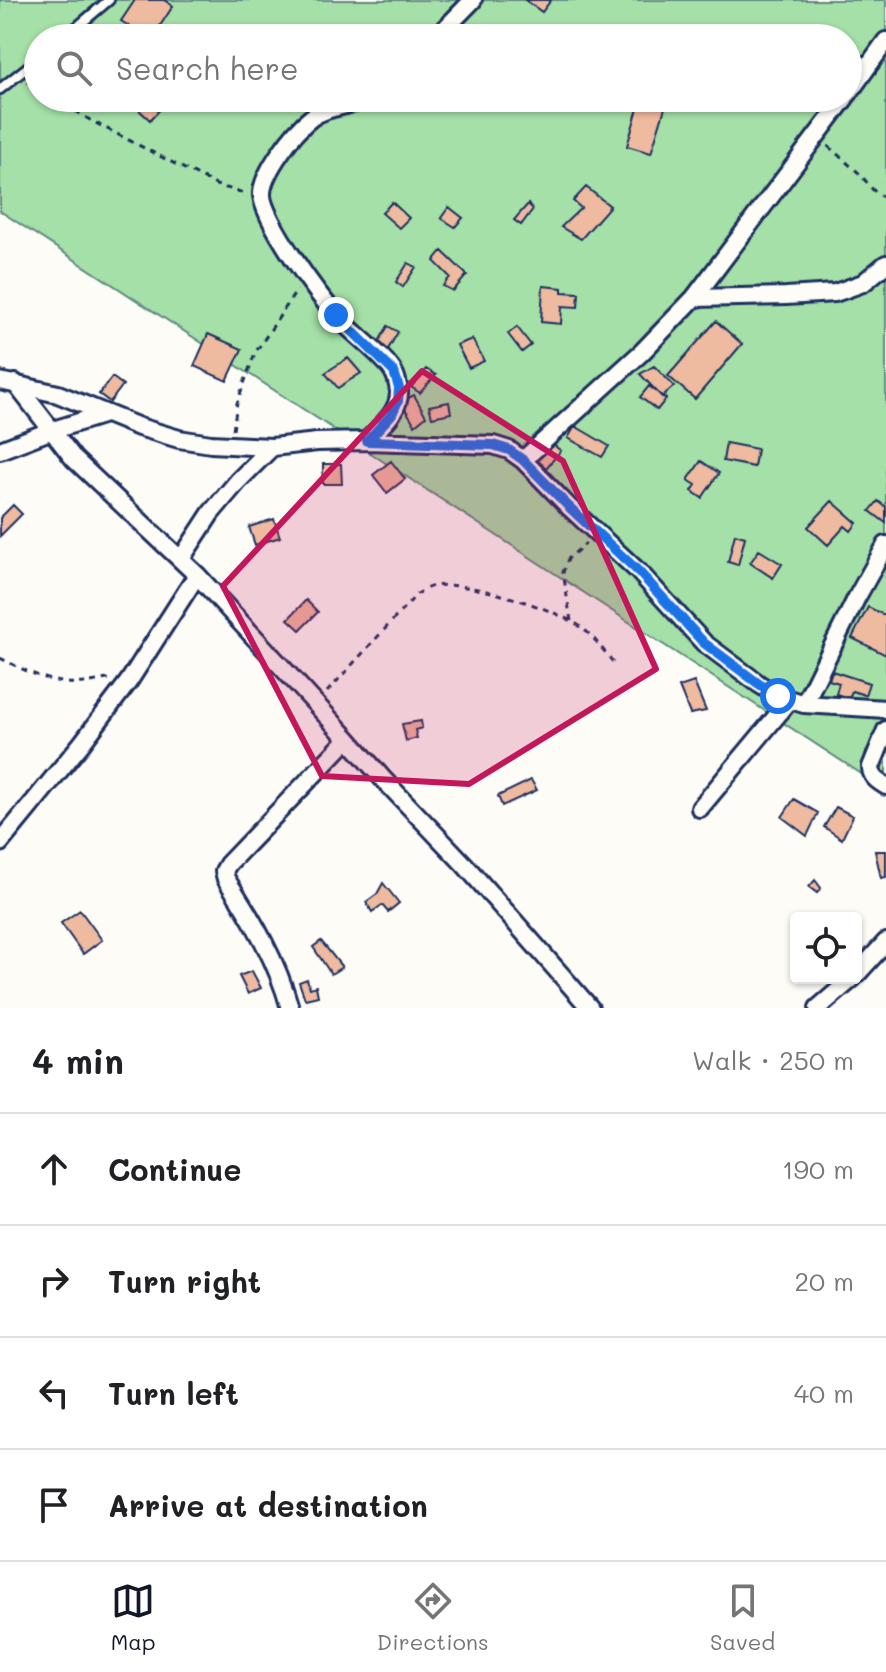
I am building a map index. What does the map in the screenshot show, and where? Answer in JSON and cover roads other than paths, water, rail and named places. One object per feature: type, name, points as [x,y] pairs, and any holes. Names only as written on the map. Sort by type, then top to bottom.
[{"type":"street","points":[[450,24],[473,0]]},
{"type":"street","points":[[862,74],[886,41]]},
{"type":"street","points":[[321,112],[309,119],[275,160],[266,174],[261,195],[264,209],[305,277],[336,315],[394,372],[399,388],[398,401],[392,414],[367,441]]},
{"type":"street","points":[[523,460],[642,352],[694,298],[834,112]]},
{"type":"street","points":[[694,298],[835,293],[863,283],[886,264]]},
{"type":"street","points":[[8,382],[58,394],[139,427],[179,439],[230,446],[272,447],[367,441],[493,445],[509,450],[639,572],[704,643],[759,684],[778,696],[797,702],[886,709]]},
{"type":"street","points":[[8,382],[74,459],[197,575],[464,864],[590,1008]]},
{"type":"street","points":[[0,450],[105,414]]},
{"type":"street","points":[[181,559],[211,513],[272,447]]},
{"type":"street","points":[[700,808],[797,702],[886,545]]},
{"type":"street","points":[[0,843],[129,681],[197,575]]},
{"type":"street","points":[[886,730],[871,767],[874,778],[886,786]]},
{"type":"street","points":[[290,1008],[262,938],[224,871],[260,829],[348,739]]},
{"type":"street","points":[[862,968],[886,942]]},
{"type":"street","points":[[818,1008],[845,984]]},
{"type":"lane","points":[[81,24],[109,0]]},
{"type":"lane","points":[[0,89],[24,70]]}]
